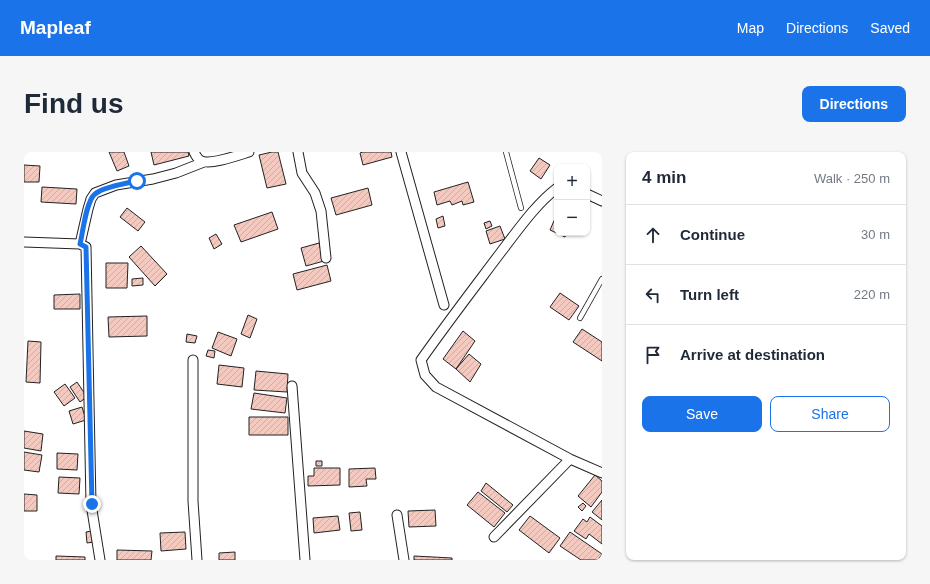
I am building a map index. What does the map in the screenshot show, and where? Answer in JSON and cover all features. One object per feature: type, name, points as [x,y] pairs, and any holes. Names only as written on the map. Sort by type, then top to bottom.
[{"type":"street","points":[[194,152],[198,159],[204,162]]},
{"type":"street","points":[[80,244],[91,199],[95,194],[116,185],[153,179],[176,173],[204,162],[213,162],[249,152]]},
{"type":"street","points":[[298,152],[302,173],[315,193],[321,211],[326,258]]},
{"type":"street","points":[[401,152],[444,305]]},
{"type":"street","points":[[554,190],[549,194],[516,233],[457,309],[421,360],[425,375],[436,387],[570,459],[602,473]]},
{"type":"street","points":[[590,196],[602,202]]},
{"type":"street","points":[[24,242],[80,244],[86,247],[92,504],[100,560]]},
{"type":"street","points":[[193,360],[193,501],[197,560]]},
{"type":"street","points":[[292,386],[305,560]]},
{"type":"street","points":[[494,537],[570,459]]},
{"type":"street","points":[[397,515],[404,560]]},
{"type":"lane","points":[[506,152],[521,208]]},
{"type":"lane","points":[[580,318],[602,279]]},
{"type":"building","points":[[109,152],[124,152],[129,166],[117,171]]},
{"type":"building","points":[[151,152],[188,152],[189,156],[154,165]]},
{"type":"building","points":[[278,152],[286,184],[267,188],[259,155]]},
{"type":"building","points":[[391,152],[392,157],[363,165],[360,153]]},
{"type":"building","points":[[539,158],[550,165],[541,179],[530,171]]},
{"type":"building","points":[[24,165],[40,166],[39,182],[24,182]]},
{"type":"building","points":[[468,182],[474,202],[463,205],[462,201],[452,205],[450,201],[437,205],[434,192]]},
{"type":"building","points":[[42,187],[77,189],[76,204],[41,202]]},
{"type":"building","points":[[368,188],[372,205],[336,215],[331,198]]},
{"type":"building","points":[[127,208],[145,222],[138,231],[120,217]]},
{"type":"building","points":[[272,212],[278,229],[241,242],[234,225]]},
{"type":"building","points":[[443,216],[445,226],[438,228],[436,219]]},
{"type":"building","points":[[490,221],[492,226],[486,229],[484,223]]},
{"type":"building","points":[[554,221],[554,232],[550,230]]},
{"type":"building","points":[[500,226],[505,239],[490,244],[486,231]]},
{"type":"building","points":[[216,234],[222,244],[214,249],[209,238]]},
{"type":"building","points":[[319,243],[324,261],[306,266],[301,248]]},
{"type":"building","points":[[141,246],[167,274],[155,286],[129,257]]},
{"type":"building","points":[[106,263],[128,263],[127,288],[106,288]]},
{"type":"building","points":[[327,265],[331,281],[297,290],[293,274]]},
{"type":"building","points":[[143,278],[143,285],[132,286],[132,279]]},
{"type":"building","points":[[560,293],[579,306],[569,320],[550,307]]},
{"type":"building","points":[[80,294],[80,309],[54,309],[54,295]]},
{"type":"building","points":[[248,315],[257,319],[250,338],[241,334]]},
{"type":"building","points":[[147,316],[147,336],[109,337],[108,317]]},
{"type":"building","points":[[582,329],[602,342],[602,361],[573,342]]},
{"type":"building","points":[[463,331],[475,341],[456,369],[443,359]]},
{"type":"building","points":[[218,332],[237,339],[231,356],[212,348]]},
{"type":"building","points":[[187,334],[197,336],[195,343],[186,342]]},
{"type":"building","points":[[28,341],[41,342],[40,383],[26,382]]},
{"type":"building","points":[[208,350],[215,351],[214,358],[206,356]]},
{"type":"building","points":[[469,354],[481,364],[470,382],[456,369]]},
{"type":"building","points":[[219,365],[244,368],[242,387],[217,384]]},
{"type":"building","points":[[256,371],[288,374],[287,392],[254,390]]},
{"type":"building","points":[[77,382],[87,397],[80,402],[70,387]]},
{"type":"building","points":[[65,384],[75,398],[64,406],[54,392]]},
{"type":"building","points":[[254,393],[287,398],[285,413],[251,409]]},
{"type":"building","points":[[82,407],[86,420],[73,424],[69,411]]},
{"type":"building","points":[[249,417],[288,417],[288,435],[249,435]]},
{"type":"building","points":[[24,431],[43,434],[41,451],[24,448]]},
{"type":"building","points":[[24,452],[42,455],[39,472],[24,470]]},
{"type":"building","points":[[57,453],[78,454],[77,470],[57,469]]},
{"type":"building","points":[[316,461],[322,461],[322,466],[316,466]]},
{"type":"building","points":[[314,468],[340,468],[340,485],[308,486],[308,476],[314,476]]},
{"type":"building","points":[[375,468],[376,479],[366,479],[367,486],[349,487],[349,469]]},
{"type":"building","points":[[595,475],[602,481],[602,492],[591,507],[578,496]]},
{"type":"building","points":[[59,477],[80,478],[79,494],[58,493]]},
{"type":"building","points":[[486,483],[513,505],[507,512],[481,491]]},
{"type":"building","points":[[478,492],[505,513],[494,527],[467,505]]},
{"type":"building","points":[[24,494],[37,495],[37,511],[24,511]]},
{"type":"building","points":[[602,500],[602,520],[592,512]]},
{"type":"building","points":[[583,503],[586,506],[582,511],[578,507]]},
{"type":"building","points":[[435,510],[436,526],[409,527],[408,511]]},
{"type":"building","points":[[360,512],[362,530],[351,531],[349,513]]},
{"type":"building","points":[[338,516],[340,530],[314,533],[313,518]]},
{"type":"building","points":[[530,516],[560,538],[549,553],[519,530]]},
{"type":"building","points":[[590,517],[602,526],[602,544],[589,534],[586,539],[574,531],[583,519],[587,522]]},
{"type":"building","points":[[92,531],[94,542],[87,543],[86,532]]},
{"type":"building","points":[[185,532],[186,549],[161,551],[160,533]]},
{"type":"building","points":[[570,532],[602,554],[598,560],[581,560],[560,546]]},
{"type":"building","points":[[117,550],[152,551],[151,560],[117,560]]},
{"type":"building","points":[[235,552],[235,560],[219,560],[219,553]]},
{"type":"building","points":[[56,556],[85,557],[85,560],[56,560]]},
{"type":"building","points":[[414,556],[452,558],[452,560],[414,560]]},
{"type":"route","points":[[92,504],[86,247],[80,244],[91,199],[95,194],[116,185],[137,181]]}]
